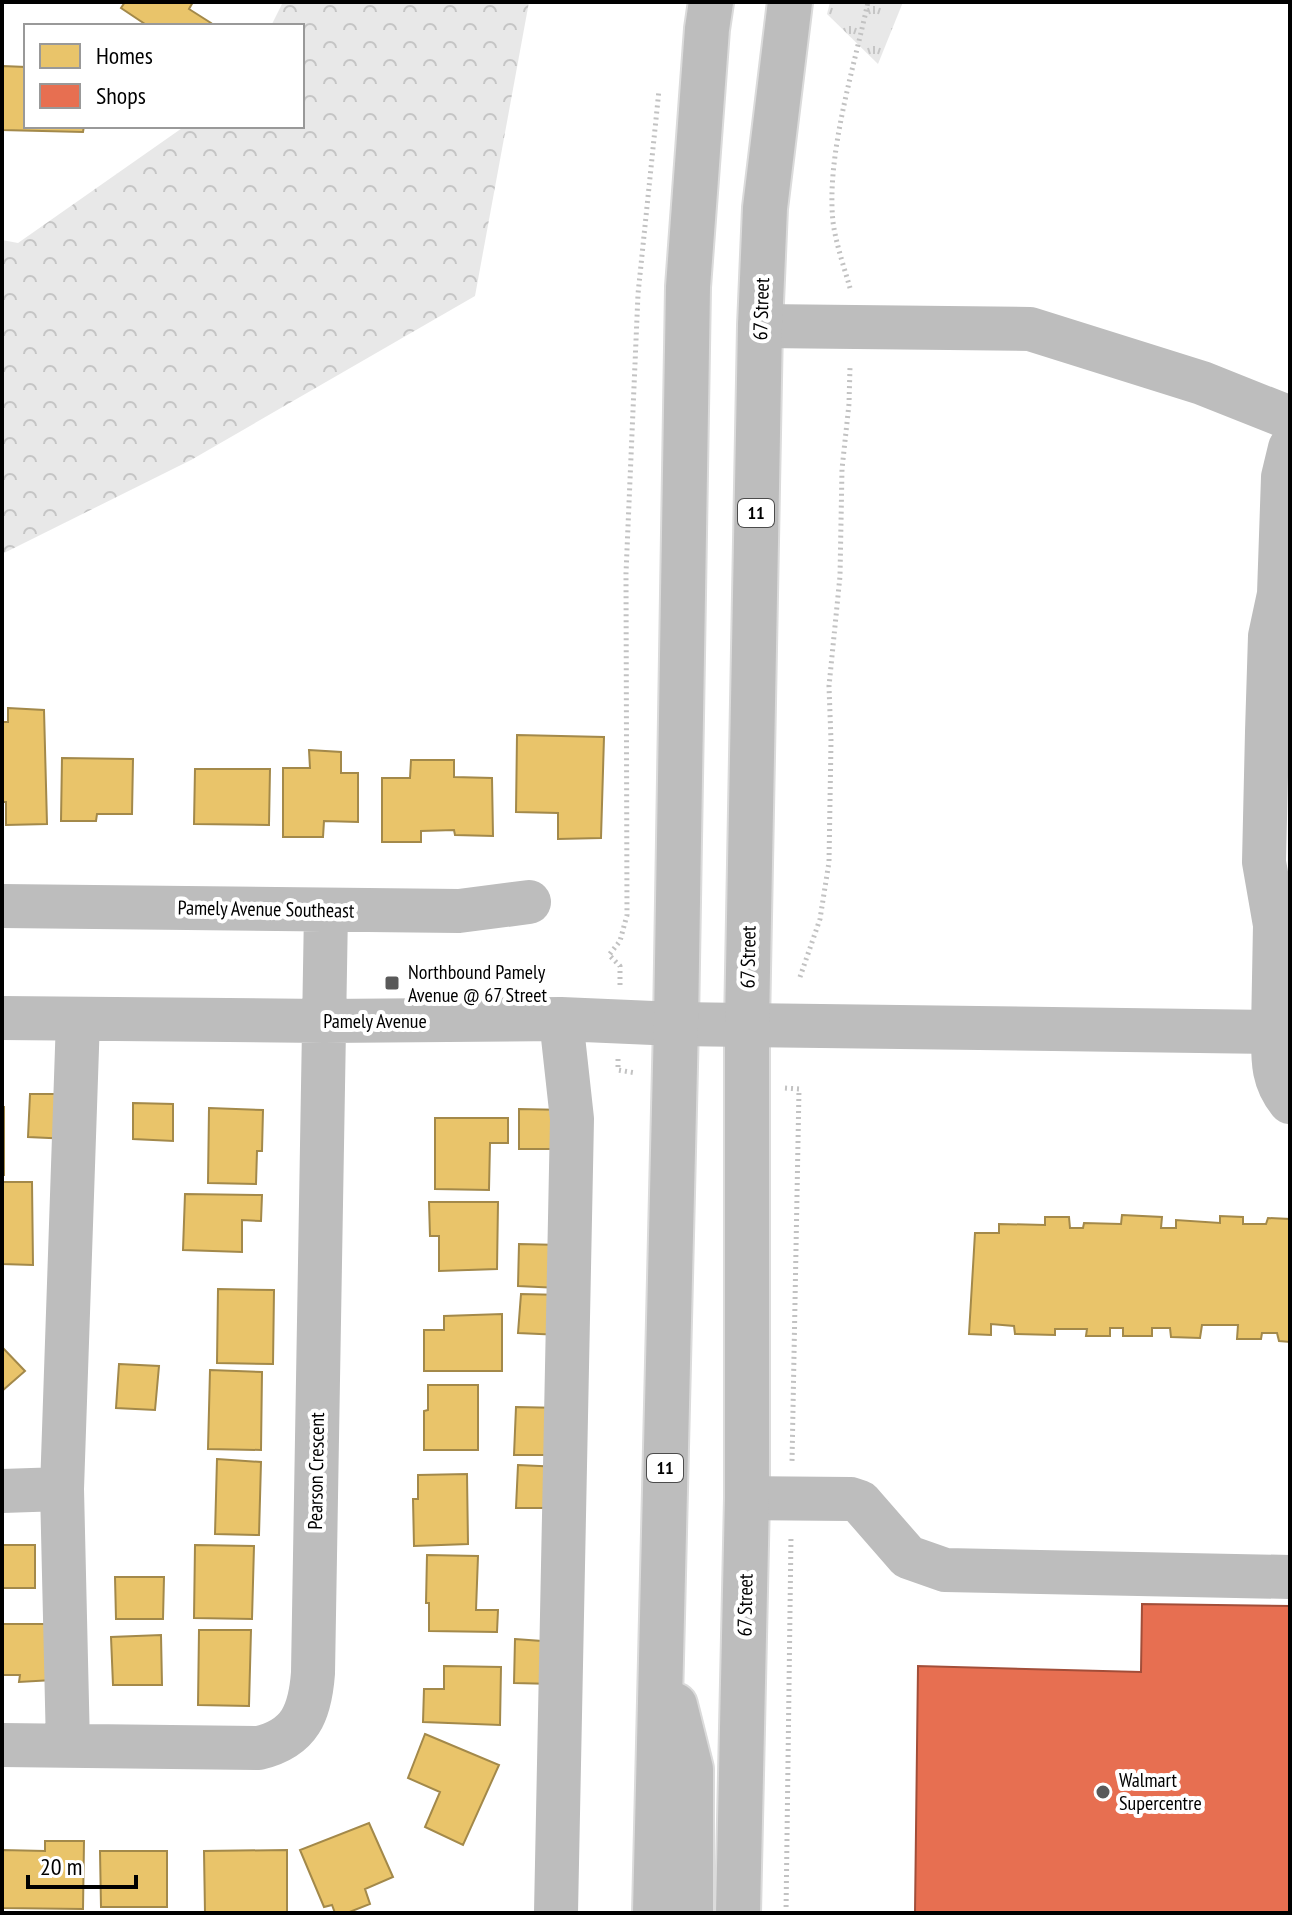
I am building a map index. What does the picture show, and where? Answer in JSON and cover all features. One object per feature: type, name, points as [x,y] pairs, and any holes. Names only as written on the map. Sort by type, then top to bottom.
[{"type":"main road","name":"11","points":[[655,1913],[676,1024],[688,287],[711,2]]},
{"type":"main road","name":"67 Street","points":[[738,1913],[747,1498],[747,1025],[760,326],[765,208],[790,2]]},
{"type":"main road","points":[[760,326],[1030,329],[1202,383],[1290,418]]},
{"type":"main road","points":[[1290,448],[1283,477],[1279,594],[1270,636],[1264,862],[1275,925],[1273,1067],[1276,1081],[1290,1102]]},
{"type":"main road","name":"Pamely Avenue Southeast","points":[[2,906],[459,911],[529,902]]},
{"type":"main road","name":"Pearson Crescent","points":[[2,1745],[259,1748],[284,1739],[295,1730],[310,1701],[313,1673],[326,911]]},
{"type":"main road","name":"Pamely Avenue","points":[[2,1018],[324,1021],[561,1019],[676,1024],[1273,1032]]},
{"type":"main road","points":[[68,1746],[62,1489],[78,1019]]},
{"type":"main road","points":[[556,1913],[572,1119],[561,1019]]},
{"type":"main road","points":[[2,1491],[62,1489]]},
{"type":"main road","points":[[747,1498],[851,1499],[860,1502],[908,1557],[945,1570],[1290,1577]]},
{"type":"main road","points":[[662,1652],[691,1769],[691,1913]]},
{"type":"path","points":[[851,289],[833,222],[833,181],[846,92],[868,2]]},
{"type":"path","points":[[620,966],[609,955],[620,941],[627,915],[626,573],[636,325],[660,82]]},
{"type":"path","points":[[800,977],[820,919],[829,862],[829,686],[840,576],[842,469],[850,360]]},
{"type":"green space","points":[[283,2],[529,2],[475,296],[191,460],[2,554],[2,240],[18,243],[182,128],[304,128],[304,24],[272,24]]},
{"type":"green space","points":[[830,2],[903,2],[878,64],[827,14]]},
{"type":"building: Homes","points":[[125,2],[193,2],[189,9],[211,23],[145,24],[121,8]]},
{"type":"building: Homes","points":[[2,66],[24,67],[24,128],[84,128],[83,132],[2,130]]},
{"type":"building: Homes","points":[[8,708],[44,710],[47,824],[6,825],[6,802],[2,802],[2,722],[8,722]]},
{"type":"building: Homes","points":[[517,735],[604,737],[601,838],[558,839],[558,813],[516,812]]},
{"type":"building: Homes","points":[[309,750],[341,752],[341,773],[358,773],[358,822],[324,821],[323,837],[283,837],[283,768],[310,768]]},
{"type":"building: Homes","points":[[62,758],[133,759],[132,814],[97,814],[96,821],[61,821]]},
{"type":"building: Homes","points":[[411,760],[454,760],[454,777],[492,778],[493,836],[455,835],[454,830],[421,831],[421,842],[382,842],[382,778],[410,778]]},
{"type":"building: Homes","points":[[195,769],[270,769],[269,825],[194,824]]},
{"type":"building: Homes","points":[[30,1094],[70,1094],[70,1139],[28,1137]]},
{"type":"building: Homes","points":[[133,1103],[173,1104],[173,1141],[133,1139]]},
{"type":"building: Homes","points":[[4,1107],[4,1175],[2,1175]]},
{"type":"building: Homes","points":[[209,1108],[263,1110],[262,1151],[257,1151],[256,1184],[208,1183]]},
{"type":"building: Homes","points":[[519,1109],[566,1110],[565,1149],[519,1149]]},
{"type":"building: Homes","points":[[435,1118],[508,1118],[508,1143],[490,1143],[489,1190],[435,1189]]},
{"type":"building: Homes","points":[[2,1182],[32,1182],[33,1265],[2,1264]]},
{"type":"building: Homes","points":[[185,1194],[262,1195],[261,1221],[242,1220],[242,1252],[183,1250]]},
{"type":"building: Homes","points":[[429,1202],[498,1202],[497,1269],[439,1271],[439,1236],[430,1236]]},
{"type":"building: Homes","points":[[1122,1215],[1162,1217],[1161,1228],[1176,1228],[1176,1220],[1220,1223],[1220,1216],[1243,1217],[1243,1224],[1266,1224],[1268,1218],[1290,1219],[1290,1342],[1279,1341],[1277,1333],[1262,1333],[1261,1339],[1237,1339],[1238,1325],[1202,1325],[1200,1338],[1171,1337],[1170,1328],[1152,1328],[1152,1336],[1123,1336],[1123,1328],[1110,1328],[1110,1336],[1086,1336],[1087,1329],[1055,1329],[1055,1335],[1015,1334],[1014,1326],[991,1324],[991,1335],[969,1334],[975,1233],[999,1233],[999,1224],[1045,1225],[1045,1217],[1069,1217],[1070,1228],[1083,1228],[1084,1223],[1121,1224]]},
{"type":"building: Homes","points":[[519,1244],[561,1245],[559,1288],[518,1286]]},
{"type":"building: Homes","points":[[218,1289],[274,1290],[273,1364],[217,1363]]},
{"type":"building: Homes","points":[[521,1294],[563,1295],[561,1335],[518,1333]]},
{"type":"building: Homes","points":[[502,1314],[502,1371],[424,1371],[424,1330],[444,1330],[444,1316]]},
{"type":"building: Homes","points":[[2,1347],[25,1371],[2,1391]]},
{"type":"building: Homes","points":[[119,1364],[159,1366],[155,1410],[116,1408]]},
{"type":"building: Homes","points":[[210,1370],[262,1372],[261,1450],[208,1449]]},
{"type":"building: Homes","points":[[428,1385],[478,1385],[478,1450],[424,1450]]},
{"type":"building: Homes","points":[[516,1407],[563,1408],[561,1455],[514,1455]]},
{"type":"building: Homes","points":[[217,1459],[261,1462],[259,1535],[215,1534]]},
{"type":"building: Homes","points":[[518,1465],[561,1467],[559,1508],[516,1508]]},
{"type":"building: Homes","points":[[467,1474],[468,1544],[414,1546],[413,1499],[418,1499],[418,1475]]},
{"type":"building: Homes","points":[[2,1545],[35,1545],[35,1588],[2,1588]]},
{"type":"building: Homes","points":[[195,1545],[254,1546],[252,1619],[194,1618]]},
{"type":"building: Homes","points":[[427,1555],[478,1556],[476,1610],[498,1610],[497,1632],[429,1631]]},
{"type":"building: Homes","points":[[115,1577],[164,1577],[163,1619],[116,1619]]},
{"type":"building: Homes","points":[[2,1624],[52,1624],[53,1680],[19,1682],[20,1675],[2,1675]]},
{"type":"building: Homes","points":[[199,1630],[251,1630],[249,1706],[198,1705]]},
{"type":"building: Homes","points":[[161,1635],[162,1685],[113,1685],[111,1637]]},
{"type":"building: Homes","points":[[515,1639],[555,1642],[554,1684],[514,1683]]},
{"type":"building: Homes","points":[[444,1666],[501,1667],[500,1725],[423,1722],[424,1689],[444,1689]]},
{"type":"building: Homes","points":[[425,1734],[499,1765],[463,1845],[425,1827],[440,1792],[408,1778]]},
{"type":"building: Homes","points":[[369,1823],[393,1877],[365,1889],[370,1904],[347,1913],[335,1913],[332,1905],[324,1907],[300,1850]]},
{"type":"building: Homes","points":[[45,1841],[84,1841],[83,1909],[2,1908],[2,1850],[45,1851]]},
{"type":"building: Homes","points":[[287,1850],[287,1913],[205,1913],[204,1851]]},
{"type":"building: Homes","points":[[100,1851],[167,1851],[167,1907],[101,1907]]},
{"type":"building: Shops","name":"Walmart Supercentre","points":[[1142,1604],[1290,1606],[1290,1913],[915,1913],[918,1666],[1141,1672]]},
{"type":"place","name":"Northbound Pamely Avenue @ 67 Street","points":[[392,983]]},
{"type":"place","name":"Walmart Supercentre","points":[[1103,1792]]}]
